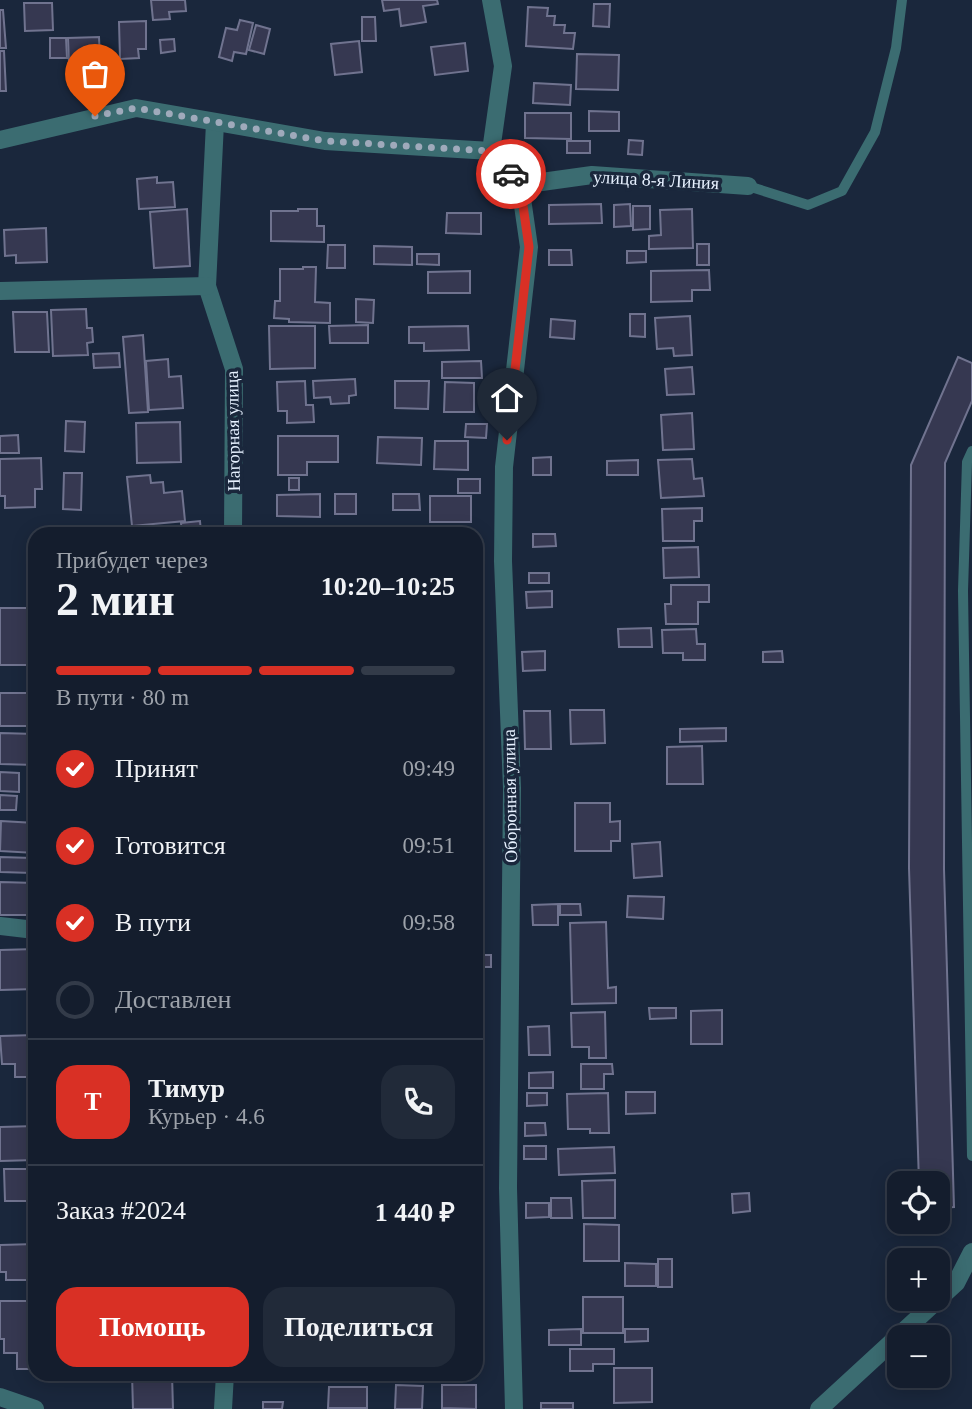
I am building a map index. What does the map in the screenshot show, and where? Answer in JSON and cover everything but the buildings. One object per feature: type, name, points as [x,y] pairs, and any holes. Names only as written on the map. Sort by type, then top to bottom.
[{"type":"street","points":[[491,0],[503,66],[491,151]]},
{"type":"street","points":[[0,140],[136,108],[325,141],[491,151],[520,185]]},
{"type":"street","name":"Нагорная улица","points":[[215,123],[207,286],[234,369],[233,527]]},
{"type":"street","name":"улица 8-я Линия","points":[[520,185],[592,175],[748,186]]},
{"type":"street","name":"Оборонная улица","points":[[513,1409],[508,1188],[512,788],[503,548],[504,467],[529,247],[520,185]]},
{"type":"street","points":[[0,291],[207,286]]},
{"type":"street","points":[[0,926],[28,929]]},
{"type":"street","points":[[819,1409],[956,1283],[972,1252]]},
{"type":"street","points":[[223,1409],[225,1381]]},
{"type":"street","points":[[0,1397],[35,1409]]},
{"type":"lane","points":[[748,186],[808,205],[842,191],[875,132],[897,48],[902,0]]},
{"type":"lane","points":[[972,451],[967,462],[972,1156]]},
{"type":"way so far","points":[[95,116],[136,108],[325,141],[491,151],[511,174]]},
{"type":"route","points":[[507,440],[529,247],[520,185],[511,174]]}]
